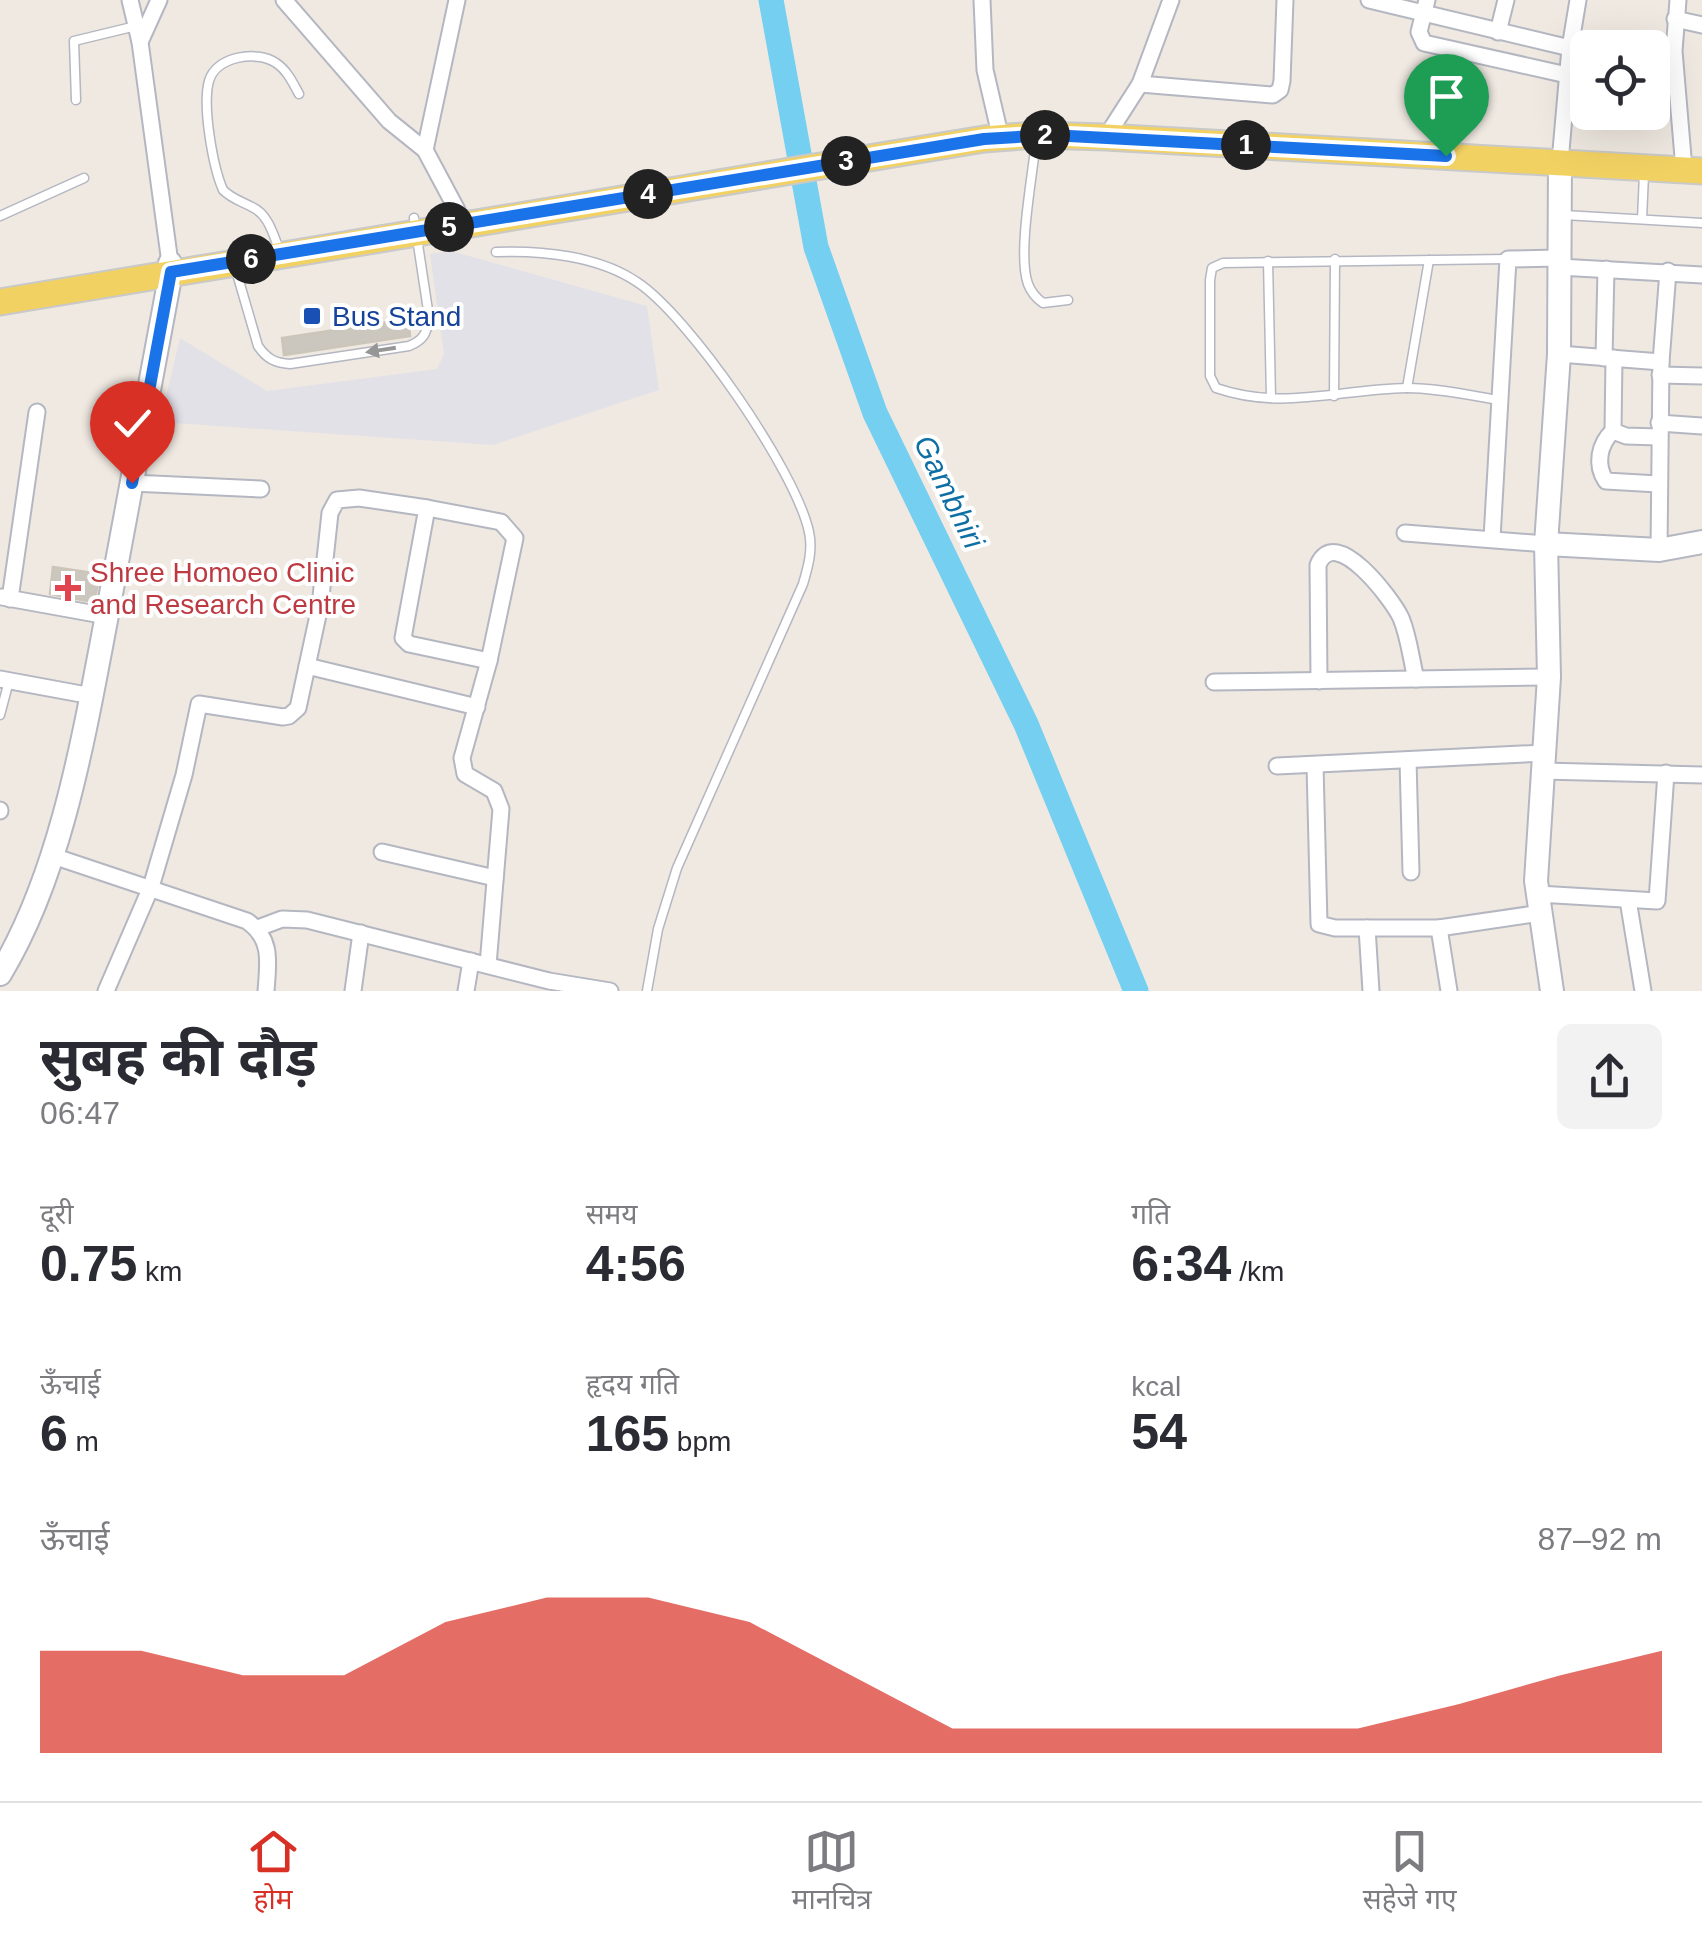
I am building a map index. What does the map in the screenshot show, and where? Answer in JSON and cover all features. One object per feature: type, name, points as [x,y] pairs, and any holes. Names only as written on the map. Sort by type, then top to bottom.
[{"type":"main road","points":[[415,225],[457,210],[490,213],[998,126],[1036,127],[1043,135]]},
{"type":"main road","points":[[0,302],[415,225],[984,139],[1043,135],[1106,137],[1693,170]]},
{"type":"main road","points":[[0,291],[170,268]]},
{"type":"street","points":[[0,974],[15,949],[52,856],[92,696],[170,268],[130,0]]},
{"type":"street","points":[[138,34],[160,0]]},
{"type":"street","points":[[284,0],[381,112],[426,150],[457,210]]},
{"type":"street","points":[[426,150],[457,0]]},
{"type":"street","points":[[982,0],[986,70],[998,126]]},
{"type":"street","points":[[1106,137],[1140,84],[1171,0]]},
{"type":"street","points":[[1140,84],[1272,95],[1280,90],[1282,81],[1284,0]]},
{"type":"street","points":[[1369,0],[1425,6],[1498,32],[1570,48],[1560,162],[1559,354],[1546,544],[1549,678],[1536,881],[1552,991]]},
{"type":"street","points":[[1498,32],[1506,0]]},
{"type":"street","points":[[1573,30],[1578,0]]},
{"type":"street","points":[[1659,0],[1702,26]]},
{"type":"street","points":[[1425,6],[1419,38],[1431,46],[1567,76]]},
{"type":"street","points":[[1677,8],[1693,170]]},
{"type":"street","points":[[1492,538],[1508,259],[1702,275]]},
{"type":"street","points":[[1606,269],[1613,432]]},
{"type":"street","points":[[1667,549],[1658,484],[1658,430],[1668,271]]},
{"type":"street","points":[[1559,354],[1609,358],[1702,376]]},
{"type":"street","points":[[37,412],[5,598],[106,616]]},
{"type":"street","points":[[1613,432],[1626,436],[1702,426]]},
{"type":"street","points":[[1613,432],[1604,440],[1600,453],[1600,470],[1606,481],[1658,484]]},
{"type":"street","points":[[132,483],[261,489]]},
{"type":"street","points":[[106,991],[151,887],[184,775],[199,704],[289,716],[298,708],[320,606],[333,505],[345,497],[501,522],[514,538],[462,766],[466,774],[488,786],[499,798],[488,965]]},
{"type":"street","points":[[426,508],[403,638],[419,646],[489,661]]},
{"type":"street","points":[[1405,533],[1667,549],[1702,542]]},
{"type":"street","points":[[1667,549],[1702,562]]},
{"type":"street","points":[[1319,681],[1318,565],[1321,557],[1330,552],[1355,562],[1391,602],[1406,631],[1416,680]]},
{"type":"street","points":[[307,666],[477,707]]},
{"type":"street","points":[[1214,682],[1549,678]]},
{"type":"street","points":[[5,680],[92,696]]},
{"type":"street","points":[[1408,760],[1411,872]]},
{"type":"street","points":[[1277,766],[1408,760],[1543,762],[1702,774]]},
{"type":"street","points":[[1315,765],[1318,919],[1324,927],[1366,928],[1440,928],[1539,904],[1657,901],[1666,773]]},
{"type":"street","points":[[382,852],[494,878]]},
{"type":"street","points":[[52,856],[248,921],[258,928],[269,954],[266,991]]},
{"type":"street","points":[[1628,900],[1644,991]]},
{"type":"street","points":[[258,928],[294,918],[488,965],[548,986],[610,991]]},
{"type":"street","points":[[1366,928],[1371,991]]},
{"type":"street","points":[[1440,928],[1449,991]]},
{"type":"street","points":[[353,991],[361,932]]},
{"type":"street","points":[[466,991],[471,961]]},
{"type":"lane","points":[[76,100],[74,41],[138,34]]},
{"type":"lane","points":[[279,249],[266,218],[257,208],[222,190],[207,108],[208,83],[223,64],[256,56],[276,62],[286,70],[300,94]]},
{"type":"lane","points":[[1043,135],[1025,252],[1026,280],[1043,303],[1068,300]]},
{"type":"lane","points":[[1642,219],[1644,167]]},
{"type":"lane","points":[[0,216],[84,178]]},
{"type":"lane","points":[[1560,215],[1702,223]]},
{"type":"lane","points":[[232,257],[258,346],[277,363],[409,346],[420,342],[427,332],[429,317],[415,225]]},
{"type":"lane","points":[[496,252],[522,251],[609,268],[636,280],[664,304],[713,363],[784,470],[809,532],[810,561],[803,584],[677,868],[658,929],[647,991]]},
{"type":"lane","points":[[1334,396],[1335,259]]},
{"type":"lane","points":[[1498,400],[1407,388],[1305,400],[1216,388],[1210,376],[1212,268],[1223,263],[1268,261],[1508,259]]},
{"type":"lane","points":[[1407,388],[1429,260]]},
{"type":"lane","points":[[1268,261],[1271,398]]},
{"type":"lane","points":[[0,715],[5,680]]},
{"type":"shaded area","points":[[451,251],[647,306],[659,390],[493,445],[160,422],[180,338],[267,391],[437,369],[444,354],[430,254]]},
{"type":"building","points":[[408,319],[410,336],[284,355],[282,338]]},
{"type":"building","points":[[53,567],[100,574],[94,602],[50,594]]},
{"type":"waterway","name":"Gambhiri","points":[[771,0],[816,247],[875,413],[1026,724],[1136,991]]},
{"type":"place","name":"Bus Stand","points":[[312,316]]},
{"type":"place","name":"Shree Homoeo Clinic and Research Centre","points":[[68,588]]},
{"type":"route","points":[[132,483],[171,272],[984,139],[1106,137],[1446,156]]}]
